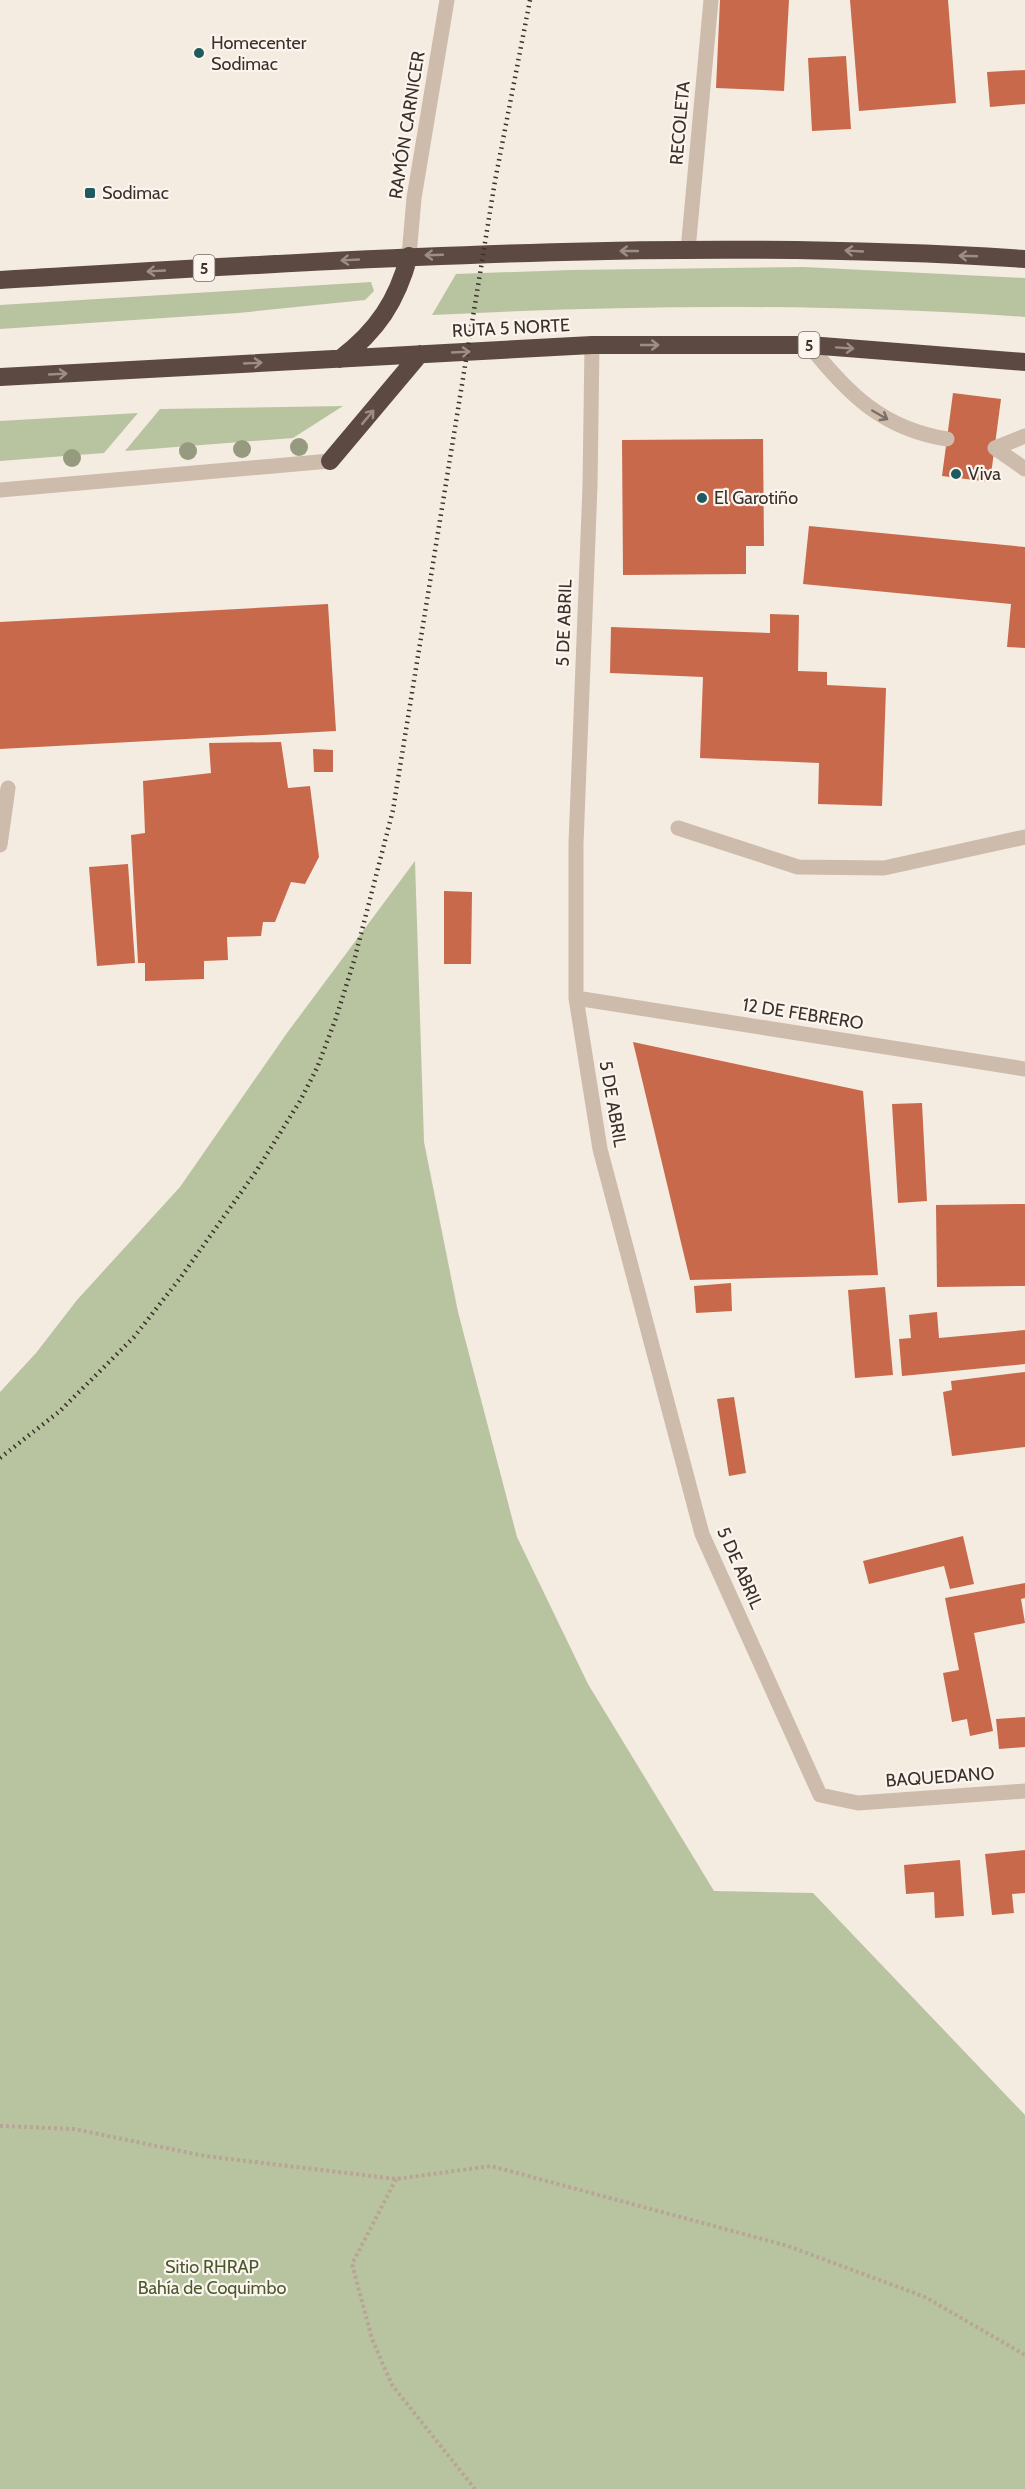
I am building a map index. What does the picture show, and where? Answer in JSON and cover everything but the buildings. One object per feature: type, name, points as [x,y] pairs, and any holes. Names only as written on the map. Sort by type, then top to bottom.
[{"type":"highway","name":"5","points":[[0,280],[409,256],[688,250],[813,250],[1025,259]]},
{"type":"highway","points":[[340,359],[377,326],[402,283],[409,256]]},
{"type":"highway","name":"RUTA 5 NORTE","points":[[0,377],[592,345],[809,345],[1025,362]]},
{"type":"highway","points":[[330,462],[420,354]]},
{"type":"street","name":"RAMÓN CARNICER","points":[[409,256],[414,198],[447,0]]},
{"type":"street","name":"RECOLETA","points":[[688,250],[711,0]]},
{"type":"street","name":"5 DE ABRIL","points":[[592,345],[590,486],[576,844],[576,998],[600,1149],[702,1534],[820,1795],[858,1803]]},
{"type":"street","points":[[809,345],[835,378],[865,406],[897,425],[924,435],[947,439]]},
{"type":"street","points":[[1025,436],[995,448],[1025,469]]},
{"type":"street","points":[[0,490],[330,462]]},
{"type":"street","points":[[0,845],[8,788]]},
{"type":"street","points":[[678,828],[798,867],[885,868],[1025,837]]},
{"type":"street","name":"12 DE FEBRERO","points":[[576,998],[1025,1069]]},
{"type":"street","name":"BAQUEDANO","points":[[858,1803],[1025,1791]]},
{"type":"path","points":[[0,2126],[74,2129],[206,2156],[396,2179],[491,2166],[788,2246],[925,2297],[1025,2355]]},
{"type":"path","points":[[396,2179],[352,2264],[372,2339],[392,2385],[475,2489]]},
{"type":"green space","points":[[804,267],[1025,278],[1025,317],[877,309],[728,307],[580,309],[432,315],[456,274]]},
{"type":"green space","points":[[371,282],[374,291],[365,300],[238,313],[0,329],[0,305]]},
{"type":"green space","points":[[343,406],[293,438],[125,451],[160,409]]},
{"type":"green space","points":[[138,413],[104,453],[0,461],[0,421]]},
{"type":"green space","name":"Sitio RHRAP Bahía de Coquimbo","points":[[415,861],[424,1142],[458,1312],[517,1537],[588,1684],[714,1891],[813,1893],[1025,2115],[1025,2489],[0,2489],[0,1392],[36,1353],[77,1300],[180,1187],[287,1033]]},
{"type":"railway","points":[[0,1458],[60,1411],[134,1337],[181,1277],[257,1170],[300,1101],[317,1068],[336,1018],[354,961],[393,810],[495,181],[530,0]]},
{"type":"place","name":"Homecenter Sodimac","points":[[199,53]]},
{"type":"place","name":"Sodimac","points":[[90,193]]},
{"type":"place","name":"Viva","points":[[956,474]]},
{"type":"place","name":"El Garotiño","points":[[702,498]]}]
